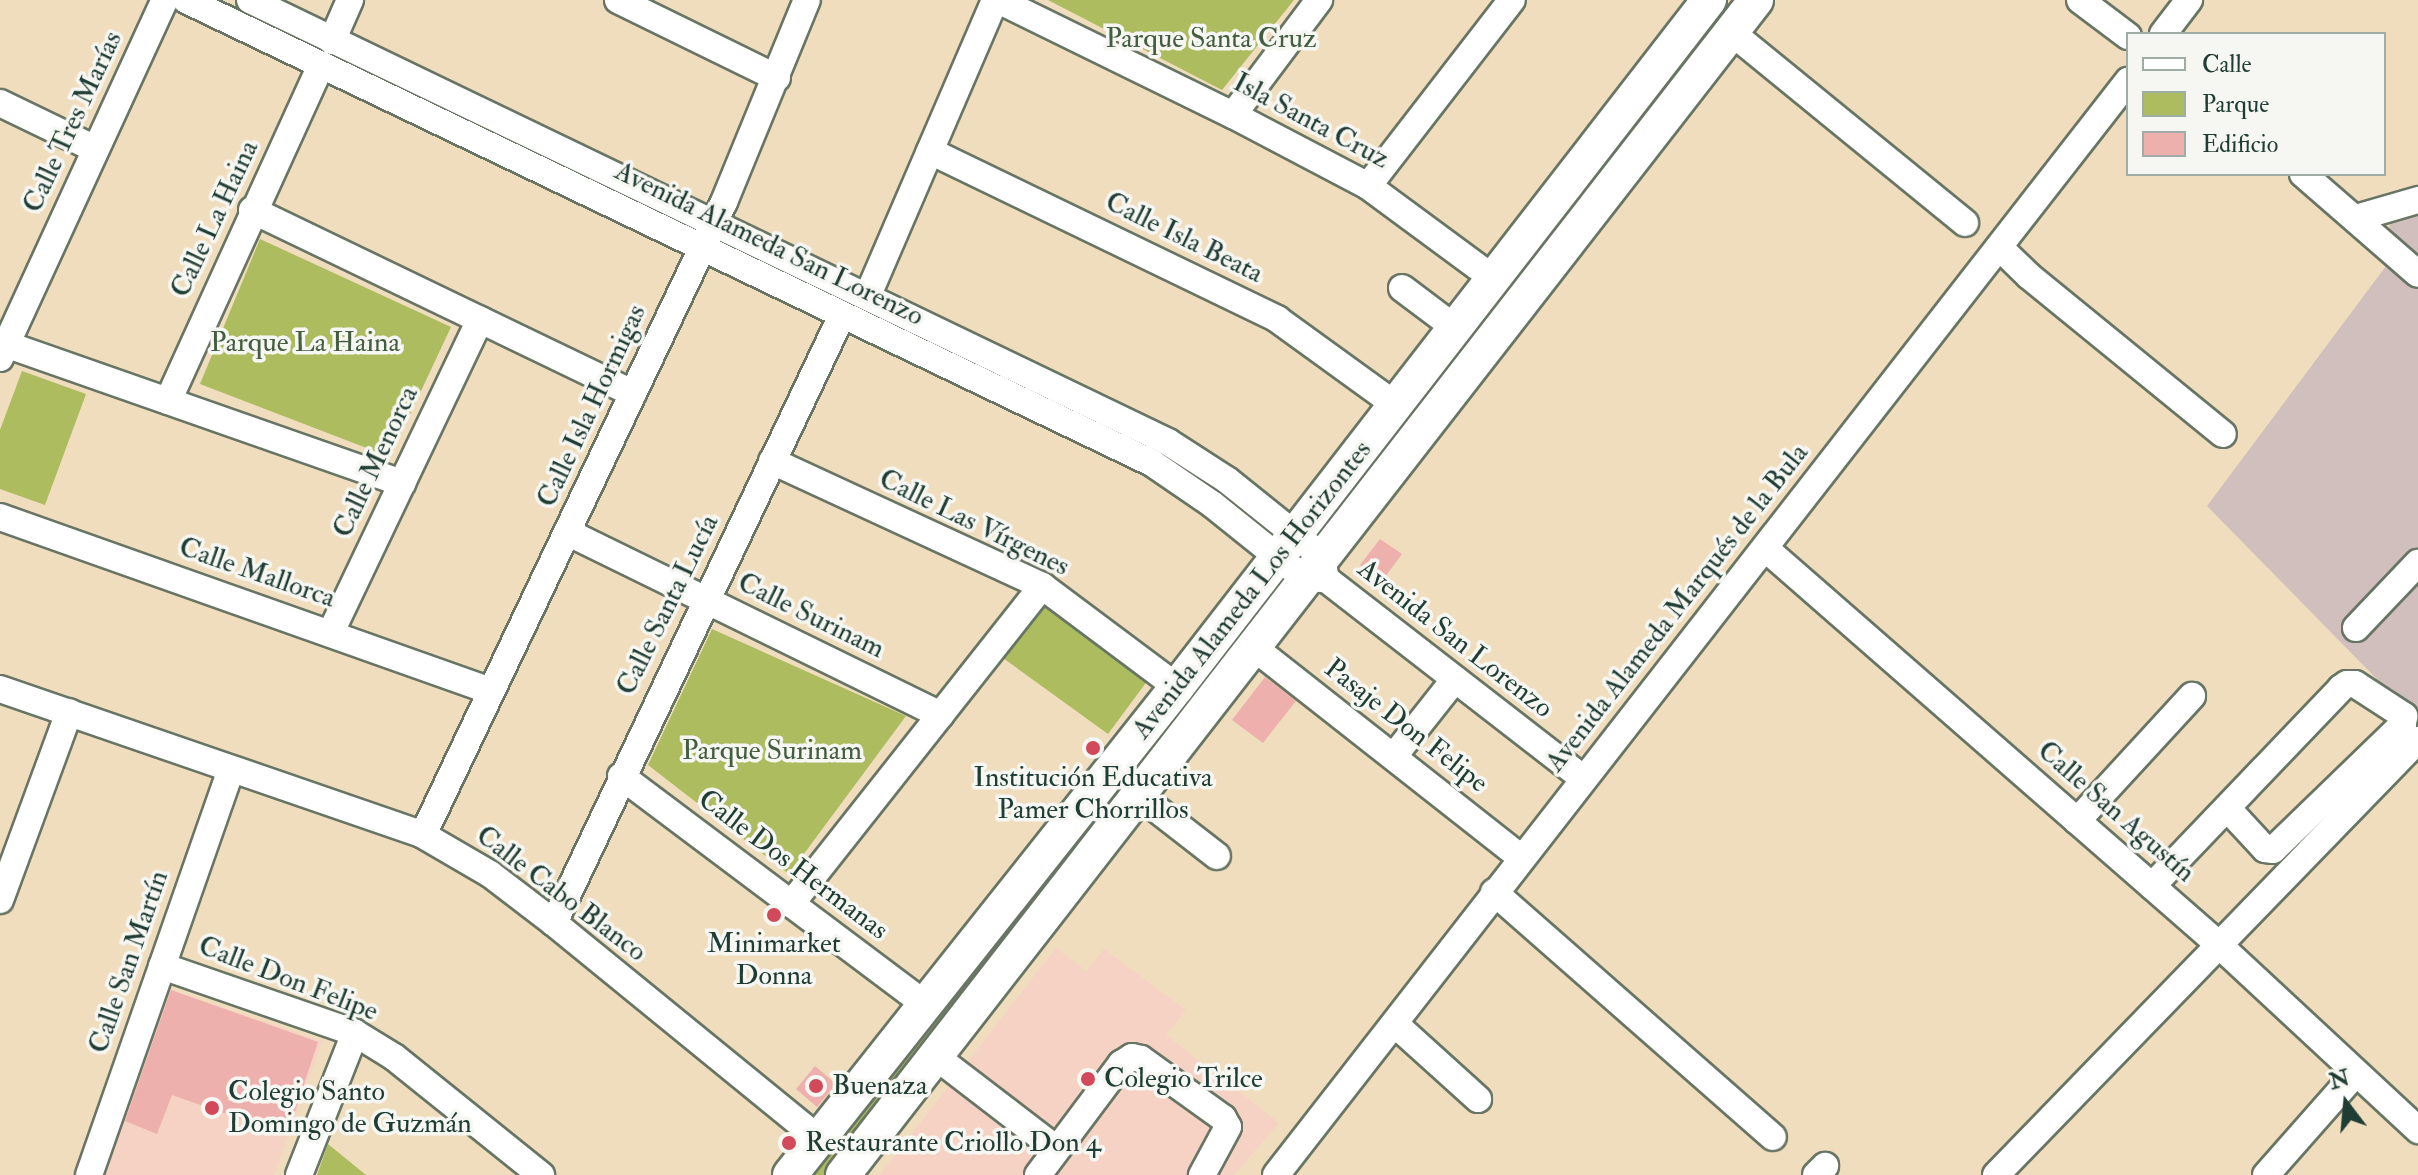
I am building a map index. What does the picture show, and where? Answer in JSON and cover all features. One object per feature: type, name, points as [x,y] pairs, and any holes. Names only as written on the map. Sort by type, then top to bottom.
[{"type":"main road","name":"Avenida Alameda Los Horizontes","points":[[790,1175],[1177,687],[1709,0]]},
{"type":"main road","name":"Avenida Alameda Los Horizontes","points":[[843,1175],[1252,646],[1317,571],[1756,0]]},
{"type":"street","name":"Calle Tres Marías","points":[[3,351],[165,0]]},
{"type":"street","name":"Avenida Alameda San Lorenzo","points":[[186,0],[321,65],[708,236],[868,295],[1168,442],[1227,480],[1287,546],[1317,571]]},
{"type":"street","name":"Avenida Alameda San Lorenzo","points":[[250,0],[708,236],[842,315],[1152,463],[1212,504],[1287,546]]},
{"type":"street","points":[[332,41],[350,0]]},
{"type":"street","points":[[618,0],[777,78]]},
{"type":"street","name":"Calle Isla Hormigas","points":[[423,835],[708,236],[777,78],[807,0]]},
{"type":"street","points":[[868,295],[997,0]]},
{"type":"street","name":"Isla Santa Cruz","points":[[997,0],[1233,115],[1368,186],[1493,278]]},
{"type":"street","points":[[1233,115],[1319,0]]},
{"type":"street","points":[[1368,186],[1512,0]]},
{"type":"street","points":[[2080,0],[2126,34]]},
{"type":"street","points":[[2165,32],[2189,0]]},
{"type":"street","points":[[1731,32],[1965,223]]},
{"type":"street","name":"Calle La Haina","points":[[168,401],[252,210],[321,65]]},
{"type":"street","name":"Avenida Alameda Marqués de la Bula","points":[[1276,1175],[1395,1024],[1520,857],[1766,549],[2126,84]]},
{"type":"street","points":[[0,103],[95,149]]},
{"type":"street","name":"Calle Isla Beata","points":[[930,151],[1277,319],[1396,405]]},
{"type":"street","points":[[2305,176],[2418,274]]},
{"type":"street","points":[[2356,218],[2418,200]]},
{"type":"street","points":[[252,210],[633,393]]},
{"type":"street","points":[[1999,247],[2041,286],[2223,434]]},
{"type":"street","points":[[1402,288],[1455,328]]},
{"type":"street","name":"Calle Santa Lucía","points":[[554,923],[842,315]]},
{"type":"street","name":"Calle Menorca","points":[[331,632],[480,320]]},
{"type":"street","points":[[3,351],[168,401],[402,483]]},
{"type":"street","name":"Calle Las Vírgenes","points":[[772,461],[1042,586],[1177,687]]},
{"type":"street","name":"Calle Mallorca","points":[[0,517],[491,691]]},
{"type":"street","name":"Calle Surinam","points":[[567,532],[941,715]]},
{"type":"street","name":"Calle San Agustín","points":[[1766,549],[2217,943],[2418,1130]]},
{"type":"street","points":[[2356,628],[2418,563]]},
{"type":"street","name":"Avenida San Lorenzo","points":[[1317,571],[1584,779]]},
{"type":"street","points":[[791,904],[1042,586]]},
{"type":"street","name":"Pasaje Don Felipe","points":[[1252,646],[1520,857]]},
{"type":"street","points":[[1394,756],[1455,679]]},
{"type":"street","points":[[2152,886],[2227,808],[2347,684],[2355,684],[2404,716],[2403,724],[2273,850],[2265,849],[2227,808]]},
{"type":"street","name":"Calle Cabo Blanco","points":[[0,689],[423,835],[490,874],[554,923],[819,1139]]},
{"type":"street","points":[[2077,821],[2192,696]]},
{"type":"street","points":[[2,887],[69,712]]},
{"type":"street","points":[[1996,1175],[2217,943],[2418,740]]},
{"type":"street","name":"Calle San Martín","points":[[89,1175],[231,770]]},
{"type":"street","name":"Calle Dos Hermanas","points":[[621,776],[926,1005]]},
{"type":"street","points":[[1137,794],[1217,856]]},
{"type":"street","points":[[1494,892],[1773,1137]]},
{"type":"street","name":"Calle Don Felipe","points":[[162,966],[355,1033],[394,1057],[541,1175]]},
{"type":"street","points":[[1395,1024],[1478,1099]]},
{"type":"street","points":[[299,1175],[355,1033]]},
{"type":"street","points":[[935,1056],[1056,1149]]},
{"type":"street","points":[[1038,1175],[1121,1064],[1132,1057],[1141,1059],[1223,1118],[1228,1127],[1202,1175]]},
{"type":"street","points":[[2266,1175],[2356,1073]]},
{"type":"shaded area","points":[[2418,213],[2418,721],[2207,506],[2386,266],[2390,220]]},
{"type":"shaded area","name":"Colegio Trilce","points":[[1056,948],[1087,971],[1104,949],[1186,1010],[1166,1035],[1279,1123],[1234,1175],[880,1175]]},
{"type":"shaded area","name":"Colegio Santo Domingo de Guzmán","points":[[169,989],[322,1041],[274,1175],[101,1175]]},
{"type":"green space","name":"Parque Santa Cruz","points":[[1048,0],[1294,0],[1222,90]]},
{"type":"green space","name":"Parque La Haina","points":[[260,239],[451,327],[390,457],[200,384]]},
{"type":"green space","points":[[22,371],[86,394],[45,505],[0,489],[0,430]]},
{"type":"green space","points":[[1274,573],[1290,586],[832,1175],[806,1175]]},
{"type":"green space","points":[[1044,603],[1148,680],[1108,734],[1003,658]]},
{"type":"green space","name":"Parque Surinam","points":[[712,629],[906,716],[789,874],[648,765]]},
{"type":"green space","points":[[328,1144],[366,1175],[317,1175]]},
{"type":"building","points":[[1380,539],[1402,554],[1382,581],[1360,565]]},
{"type":"building","points":[[1265,677],[1296,701],[1263,743],[1232,720]]},
{"type":"building","name":"Colegio Santo Domingo de Guzmán","points":[[171,990],[318,1042],[287,1135],[172,1095],[157,1134],[125,1121]]},
{"type":"building","name":"Buenaza","points":[[815,1066],[836,1084],[817,1107],[796,1089]]},
{"type":"place","name":"Institución Educativa Pamer Chorrillos","points":[[1093,748]]},
{"type":"place","name":"Minimarket Donna","points":[[774,915]]},
{"type":"place","name":"Colegio Trilce","points":[[1088,1079]]},
{"type":"place","name":"Buenaza","points":[[816,1086]]},
{"type":"place","name":"Colegio Santo Domingo de Guzmán","points":[[212,1108]]},
{"type":"place","name":"Restaurante Criollo Don 4","points":[[789,1143]]}]
